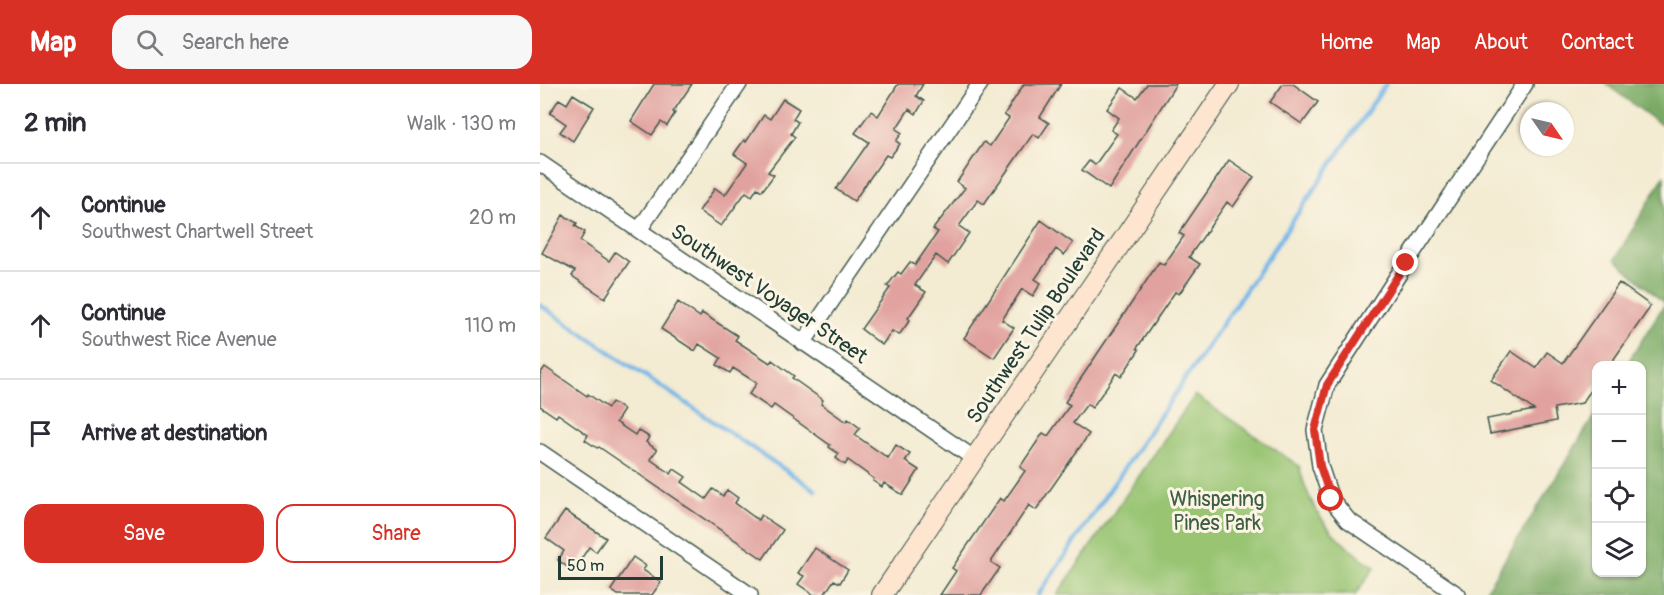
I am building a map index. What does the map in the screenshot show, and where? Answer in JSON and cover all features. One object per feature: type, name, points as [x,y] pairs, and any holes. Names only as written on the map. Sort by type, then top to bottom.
[{"type":"street","points":[[639,230],[740,84]]},
{"type":"street","points":[[803,343],[980,84]]},
{"type":"street","name":"Southwest Tulip Boulevard","points":[[882,595],[1229,84]]},
{"type":"street","points":[[1458,595],[1348,519],[1331,499],[1320,466],[1315,430],[1327,385],[1525,84]]},
{"type":"street","name":"Southwest Voyager Street","points":[[540,163],[975,459]]},
{"type":"street","points":[[540,452],[750,595]]},
{"type":"green space","points":[[1606,84],[1664,84],[1664,127]]},
{"type":"green space","points":[[1664,176],[1664,303],[1615,259]]},
{"type":"green space","points":[[1664,305],[1664,595],[1483,595],[1592,419],[1592,577],[1646,577],[1646,361],[1629,361]]},
{"type":"green space","name":"Whispering Pines Park","points":[[1195,395],[1299,466],[1310,499],[1326,525],[1348,547],[1375,567],[1355,595],[1057,595]]},
{"type":"building","points":[[654,84],[692,84],[673,112],[675,113],[667,126],[661,122],[652,135],[631,121]]},
{"type":"building","points":[[898,84],[923,84],[916,96],[924,101],[916,114],[909,109],[896,129],[902,133],[896,141],[900,144],[890,157],[886,155],[854,201],[836,189],[869,142],[855,133],[871,111],[878,116]]},
{"type":"building","points":[[1024,84],[1061,84],[1040,117],[1049,123],[1039,138],[1033,134],[984,204],[978,200],[959,226],[969,233],[948,264],[936,255],[915,285],[926,292],[908,318],[910,320],[899,335],[892,331],[882,345],[861,329],[890,288],[887,286],[898,272],[901,274],[910,262],[915,265],[938,232],[933,229],[965,188],[957,182],[984,142],[990,146],[1009,118],[1004,115]]},
{"type":"building","points":[[1147,84],[1176,84],[1109,189],[1082,170],[1089,161],[1095,165],[1117,134],[1111,130],[1119,118],[1107,109],[1122,88],[1137,98]]},
{"type":"building","points":[[1283,84],[1293,84],[1318,102],[1302,124],[1270,102]]},
{"type":"building","points":[[573,94],[594,107],[573,141],[560,132],[566,124],[550,113],[559,99],[567,104]]},
{"type":"building","points":[[783,99],[799,109],[793,119],[798,122],[791,134],[795,137],[768,172],[774,175],[762,191],[757,188],[752,196],[746,192],[721,226],[699,211],[715,188],[725,195],[747,163],[734,154],[744,140],[746,142],[764,115],[770,119]]},
{"type":"building","points":[[1229,160],[1254,177],[1233,207],[1227,202],[1189,257],[1200,264],[1179,294],[1175,292],[1137,348],[1139,350],[1121,377],[1116,373],[1092,408],[1087,404],[1073,423],[1089,434],[1036,510],[1029,505],[991,562],[1000,568],[981,595],[940,595],[956,571],[952,568],[1000,498],[1004,501],[1025,471],[1020,467],[1043,433],[1048,436],[1070,405],[1065,402],[1159,262],[1164,265],[1184,236],[1179,233]]},
{"type":"building","points":[[563,215],[577,223],[575,226],[585,232],[580,241],[609,261],[615,252],[629,262],[605,298],[572,276],[575,271],[542,253]]},
{"type":"building","points":[[1041,220],[1073,243],[1064,255],[1056,249],[1035,279],[1041,283],[1033,296],[1022,289],[1002,320],[1014,328],[994,358],[964,338]]},
{"type":"building","points":[[1619,283],[1651,306],[1612,361],[1592,361],[1592,389],[1582,403],[1554,408],[1556,421],[1490,434],[1487,419],[1534,410],[1491,380],[1511,351],[1536,368],[1547,352],[1563,363]]},
{"type":"building","points":[[678,302],[700,317],[702,313],[738,336],[735,340],[770,363],[772,360],[794,376],[792,378],[823,400],[821,404],[846,422],[848,419],[860,428],[855,435],[888,458],[896,445],[910,454],[905,461],[919,470],[903,495],[884,483],[882,487],[848,460],[845,465],[836,458],[839,454],[829,447],[830,445],[774,405],[771,409],[749,394],[757,383],[733,368],[730,373],[717,365],[721,358],[699,344],[695,351],[661,329]]},
{"type":"building","points":[[545,367],[608,408],[612,402],[624,410],[616,422],[635,435],[638,430],[649,437],[646,442],[657,450],[650,459],[671,474],[674,469],[686,477],[682,482],[706,499],[713,489],[723,496],[727,490],[738,498],[735,503],[758,520],[761,515],[783,530],[763,559],[599,447],[585,440],[588,435],[558,414],[556,417],[540,406],[540,374]]},
{"type":"building","points":[[565,511],[606,538],[596,552],[589,547],[573,571],[558,560],[564,551],[546,538]]},
{"type":"building","points":[[815,548],[848,570],[840,583],[834,580],[824,595],[814,595],[798,584],[804,576],[798,573]]},
{"type":"building","points":[[633,557],[646,566],[643,570],[661,582],[652,595],[618,595],[611,590]]},
{"type":"waterway","points":[[1038,595],[1386,84]]},
{"type":"waterway","points":[[540,305],[815,490]]},
{"type":"route","points":[[1331,499],[1320,466],[1315,430],[1327,385],[1406,263]]}]
